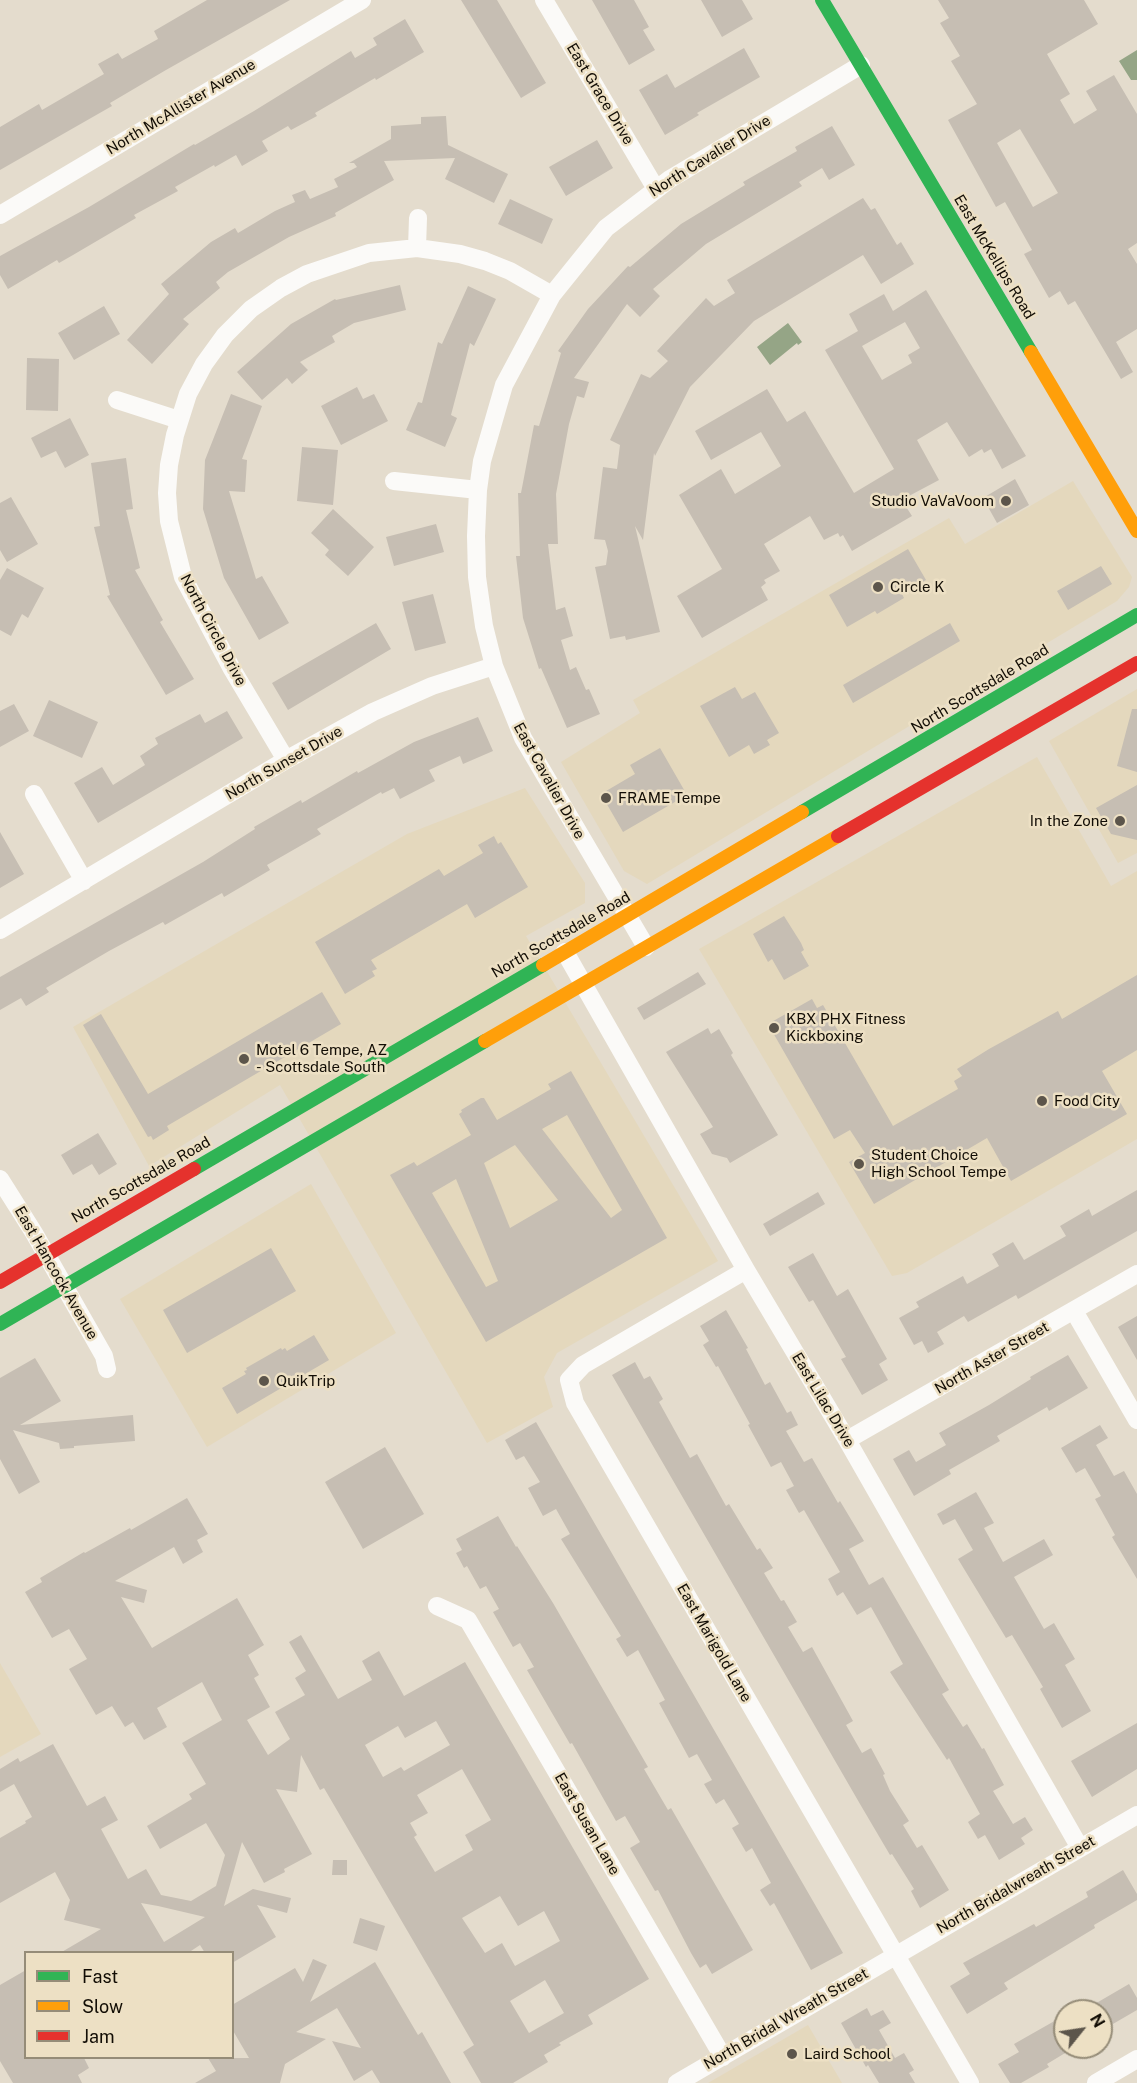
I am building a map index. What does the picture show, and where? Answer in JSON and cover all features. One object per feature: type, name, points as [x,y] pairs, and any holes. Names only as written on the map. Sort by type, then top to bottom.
[{"type":"main road","name":"East McKellips Road","points":[[822,0],[1137,531]]},
{"type":"main road","name":"North Scottsdale Road","points":[[0,1282],[1137,615]]},
{"type":"main road","points":[[0,1324],[646,946],[1137,663]]},
{"type":"street","name":"North McAllister Avenue","points":[[0,214],[362,0]]},
{"type":"street","name":"East Grace Drive","points":[[544,0],[656,189]]},
{"type":"street","name":"North Cavalier Drive","points":[[552,295],[606,228],[656,189],[733,140],[861,65]]},
{"type":"street","points":[[417,249],[418,218]]},
{"type":"street","name":"North Circle Drive","points":[[286,760],[232,669],[183,577],[169,521],[167,493],[169,465],[179,420],[188,394],[204,364],[225,335],[251,309],[281,288],[339,262],[369,253],[417,249],[460,254],[485,261],[536,284],[552,295]]},
{"type":"street","name":"East Cavalier Drive","points":[[552,295],[504,385],[482,461],[476,537],[477,577],[484,626],[494,666],[523,738],[646,946]]},
{"type":"street","points":[[117,400],[179,420]]},
{"type":"street","points":[[393,481],[478,490]]},
{"type":"street","name":"North Sunset Drive","points":[[0,930],[286,760],[373,712],[432,686],[494,666]]},
{"type":"street","points":[[34,794],[84,881]]},
{"type":"street","name":"East Lilac Drive","points":[[565,952],[1080,1848]]},
{"type":"street","name":"East Hancock Avenue","points":[[0,1179],[104,1356],[107,1370]]},
{"type":"street","name":"East Marigold Lane","points":[[746,1270],[583,1365],[569,1380],[575,1404],[970,2083]]},
{"type":"street","name":"North Aster Street","points":[[847,1440],[1137,1274]]},
{"type":"street","points":[[1074,1311],[1137,1420]]},
{"type":"street","name":"East Susan Lane","points":[[437,1606],[468,1620],[723,2057]]},
{"type":"street","name":"North Bridalwreath Street","points":[[896,1955],[1137,1815]]},
{"type":"street","name":"North Bridal Wreath Street","points":[[677,2083],[896,1955]]},
{"type":"street","points":[[1096,2083],[1137,2059]]},
{"type":"shaded area","points":[[1137,50],[1137,80],[1131,80],[1119,61]]},
{"type":"shaded area","points":[[788,323],[802,342],[798,345],[797,343],[770,365],[757,347]]},
{"type":"shaded area","points":[[1073,481],[1132,577],[1129,587],[1117,601],[647,884],[624,871],[561,762],[640,713],[633,700],[949,518],[965,544]]},
{"type":"shaded area","points":[[1137,689],[1137,853],[1118,863],[1049,741]]},
{"type":"shaded area","points":[[1037,757],[1111,886],[1137,871],[1137,1139],[907,1273],[892,1276],[699,949]]},
{"type":"shaded area","points":[[525,788],[585,883],[585,903],[526,936],[718,1261],[557,1353],[544,1377],[553,1407],[487,1443],[280,1085],[149,1166],[73,1027],[407,834]]},
{"type":"shaded area","points":[[311,1184],[396,1333],[207,1447],[120,1299]]},
{"type":"shaded area","points":[[0,1663],[41,1734],[0,1757]]},
{"type":"shaded area","name":"Laird School","points":[[808,2025],[842,2083],[708,2083]]},
{"type":"building","points":[[207,0],[290,0],[166,70],[110,103],[112,106],[0,170],[0,127],[39,104],[42,110],[104,74],[98,64],[118,53],[122,59],[158,39],[154,31]]},
{"type":"building","points":[[461,0],[497,0],[546,83],[521,98]]},
{"type":"building","points":[[592,0],[634,0],[649,27],[643,30],[655,50],[629,65]]},
{"type":"building","points":[[701,0],[742,0],[753,19],[722,37]]},
{"type":"building","points":[[938,0],[1084,0],[1098,24],[1047,54],[1070,94],[1060,100],[1074,124],[1097,110],[1086,91],[1114,75],[1137,114],[1137,243],[1128,249],[1137,264],[1137,329],[1116,342],[1133,372],[1121,379],[1075,301],[1068,305],[1060,291],[1049,298],[1024,254],[1032,250],[1005,202],[996,207],[948,120],[977,104],[951,61],[960,56],[940,23],[949,18]],"holes":[[[1020,129],[1058,193],[1033,207],[997,143]]]},
{"type":"building","points":[[405,19],[424,52],[315,113],[317,116],[291,130],[288,126],[262,141],[268,151],[242,166],[236,155],[215,167],[214,165],[175,187],[178,191],[134,215],[136,218],[59,263],[57,260],[8,289],[0,275],[0,256],[254,111],[351,51],[355,58],[377,45],[373,38]]},
{"type":"building","points":[[744,48],[760,77],[697,113],[699,115],[665,135],[639,90],[667,74],[675,88]]},
{"type":"building","points":[[446,116],[448,145],[508,174],[494,203],[445,179],[455,158],[384,161],[394,180],[335,213],[336,216],[289,237],[228,272],[216,282],[220,288],[183,319],[189,324],[152,364],[127,340],[169,294],[161,284],[211,242],[235,228],[238,233],[295,202],[292,195],[305,190],[310,199],[338,187],[334,179],[357,167],[354,163],[349,163],[391,139],[391,126],[421,124],[421,117]]},
{"type":"building","points":[[832,126],[855,165],[829,180],[822,168],[799,182],[802,186],[706,244],[653,289],[660,296],[640,317],[627,304],[574,378],[589,382],[584,398],[577,396],[569,424],[556,494],[558,544],[548,544],[556,610],[565,607],[573,636],[561,640],[570,670],[576,667],[600,714],[567,728],[541,668],[539,669],[523,618],[516,556],[520,556],[518,493],[521,493],[534,425],[539,426],[561,353],[558,351],[588,309],[628,266],[630,267],[681,224],[745,185],[743,182],[797,151],[795,147]]},
{"type":"building","points":[[597,140],[613,168],[566,196],[549,167]]},
{"type":"building","points":[[863,198],[871,210],[875,208],[897,245],[901,242],[914,264],[881,284],[863,255],[754,321],[690,387],[655,456],[654,453],[643,540],[635,526],[660,632],[626,640],[625,636],[610,639],[595,567],[606,565],[608,551],[605,540],[594,539],[603,467],[617,469],[620,445],[610,440],[641,374],[650,378],[668,361],[657,351],[706,298],[714,306],[735,293],[727,280]]},
{"type":"building","points":[[510,199],[553,219],[542,244],[498,224]]},
{"type":"building","points":[[400,285],[406,310],[354,323],[332,336],[335,342],[300,362],[308,370],[292,384],[287,378],[262,400],[237,372],[291,324],[335,299]]},
{"type":"building","points":[[468,286],[496,299],[474,346],[470,343],[451,415],[457,418],[445,447],[406,430],[418,402],[422,403],[438,342],[442,344]]},
{"type":"building","points":[[926,290],[1026,456],[1002,469],[991,449],[984,453],[982,449],[969,457],[947,422],[917,440],[939,480],[907,497],[908,499],[903,502],[912,516],[852,551],[843,535],[840,537],[838,533],[824,540],[810,516],[764,544],[780,571],[764,580],[766,583],[761,587],[768,600],[702,638],[677,596],[722,569],[679,495],[721,469],[735,494],[781,466],[761,432],[711,460],[695,431],[767,389],[787,422],[805,411],[854,493],[894,469],[825,350],[858,331],[849,314],[884,294],[893,311]],"holes":[[[905,322],[920,348],[908,355],[912,363],[882,380],[862,346]]]},
{"type":"building","points":[[104,306],[120,334],[74,360],[58,333]]},
{"type":"building","points":[[27,358],[59,359],[58,411],[26,410]]},
{"type":"building","points":[[357,387],[363,399],[374,394],[388,421],[341,445],[321,406]]},
{"type":"building","points":[[231,394],[262,406],[242,459],[247,460],[245,492],[229,491],[256,579],[262,576],[289,623],[259,640],[224,578],[203,509],[205,460]]},
{"type":"building","points":[[70,418],[89,455],[65,468],[56,451],[41,458],[31,438]]},
{"type":"building","points":[[302,447],[338,450],[333,505],[297,501]]},
{"type":"building","points":[[126,458],[133,509],[126,510],[140,568],[135,570],[163,620],[160,622],[194,679],[166,695],[107,596],[110,595],[94,527],[100,526],[91,463]]},
{"type":"building","name":"Studio VaVaVoom","points":[[1015,479],[1029,505],[997,523],[983,498]]},
{"type":"building","points":[[11,497],[38,544],[7,562],[0,550],[0,503]]},
{"type":"building","points":[[333,509],[374,547],[348,576],[325,555],[329,550],[311,533]]},
{"type":"building","points":[[436,524],[444,552],[394,566],[386,537]]},
{"type":"building","name":"Circle K","points":[[908,549],[926,580],[902,594],[904,598],[877,614],[875,611],[847,627],[829,595]]},
{"type":"building","points":[[1101,566],[1112,584],[1068,610],[1057,591]]},
{"type":"building","points":[[7,568],[44,588],[28,618],[22,614],[11,636],[0,630],[0,580]]},
{"type":"building","points":[[433,594],[446,643],[415,651],[402,602]]},
{"type":"building","points":[[376,623],[391,649],[288,710],[272,683]]},
{"type":"building","name":"Circle K","points":[[950,623],[960,641],[853,703],[843,685]]},
{"type":"building","points":[[735,687],[742,699],[755,692],[779,733],[767,740],[770,745],[754,754],[749,745],[729,757],[700,706]]},
{"type":"building","points":[[49,700],[98,722],[82,758],[33,736]]},
{"type":"building","points":[[14,704],[29,731],[0,747],[0,711]]},
{"type":"building","points":[[1132,709],[1137,709],[1137,772],[1117,766]]},
{"type":"building","points":[[227,711],[243,738],[98,823],[74,783],[102,767],[113,785],[145,765],[140,756],[158,744],[155,738],[200,714],[205,723]]},
{"type":"building","points":[[478,717],[493,751],[463,764],[460,756],[429,770],[435,781],[400,799],[394,788],[382,794],[381,792],[317,829],[321,834],[267,865],[270,870],[224,897],[222,893],[165,925],[163,922],[109,951],[46,988],[49,992],[26,1006],[21,998],[0,1010],[0,977],[203,862],[255,829],[254,827],[301,800],[302,803],[414,742]]},
{"type":"building","points":[[660,748],[687,795],[623,832],[601,794],[635,774],[630,765]]},
{"type":"building","name":"In the Zone","points":[[1137,785],[1137,840],[1111,834],[1096,808]]},
{"type":"building","points":[[0,832],[24,874],[0,888]]},
{"type":"building","points":[[494,836],[498,844],[501,842],[528,887],[475,918],[467,904],[371,960],[377,969],[372,971],[375,976],[345,994],[315,942],[439,869],[444,876],[483,853],[478,845]]},
{"type":"building","points":[[784,916],[801,943],[804,950],[801,952],[809,966],[784,980],[772,959],[768,962],[753,934]]},
{"type":"building","points":[[698,972],[706,984],[644,1020],[637,1008]]},
{"type":"building","points":[[1137,975],[1137,1050],[1102,1071],[1127,1114],[1011,1181],[987,1138],[874,1204],[849,1162],[865,1153],[850,1130],[834,1139],[768,1024],[812,999],[817,1008],[823,1005],[893,1126],[958,1089],[954,1081],[962,1076],[957,1069],[989,1049],[1058,1011],[1062,1019]]},
{"type":"building","name":"Motel 6 Tempe, AZ - Scottsdale South","points":[[322,992],[341,1024],[167,1126],[169,1130],[153,1140],[151,1136],[148,1137],[83,1025],[101,1014],[148,1094]]},
{"type":"building","points":[[708,1028],[711,1034],[719,1029],[733,1053],[731,1055],[778,1135],[730,1163],[727,1158],[712,1154],[700,1134],[713,1127],[666,1052]]},
{"type":"building","points":[[571,1071],[667,1238],[486,1342],[390,1175],[414,1162],[417,1166],[471,1135],[459,1114],[461,1110],[481,1098],[484,1098],[497,1120],[551,1089],[548,1084]],"holes":[[[567,1115],[622,1210],[611,1218],[542,1129]],[[515,1145],[558,1200],[510,1228],[484,1163]],[[456,1179],[498,1281],[486,1287],[432,1193]]]},
{"type":"building","points":[[98,1133],[117,1164],[99,1175],[92,1164],[73,1175],[61,1155]]},
{"type":"building","points":[[1137,1190],[1137,1231],[1018,1299],[1016,1295],[968,1322],[964,1316],[937,1332],[944,1344],[928,1353],[922,1341],[914,1345],[899,1318],[919,1307],[916,1302],[963,1276],[967,1284],[999,1266],[992,1254],[1013,1242],[1024,1260],[1066,1236],[1060,1226],[1089,1209],[1092,1216]]},
{"type":"building","points":[[818,1192],[825,1204],[770,1236],[763,1224]]},
{"type":"building","points":[[271,1248],[296,1291],[187,1353],[163,1310]]},
{"type":"building","points":[[813,1253],[837,1296],[848,1289],[887,1359],[879,1364],[888,1380],[862,1395],[841,1359],[846,1357],[813,1300],[809,1302],[788,1267]]},
{"type":"building","points":[[726,1310],[748,1348],[746,1349],[765,1385],[770,1382],[787,1413],[791,1411],[798,1425],[786,1431],[804,1462],[812,1458],[838,1503],[840,1501],[864,1541],[849,1549],[869,1585],[883,1577],[949,1690],[942,1694],[963,1727],[967,1724],[982,1749],[984,1748],[1004,1785],[993,1791],[1013,1824],[1025,1817],[1033,1830],[1021,1838],[1025,1844],[999,1860],[985,1835],[978,1839],[968,1822],[980,1814],[949,1758],[947,1760],[890,1672],[903,1664],[871,1607],[857,1615],[843,1592],[837,1596],[828,1579],[840,1572],[804,1510],[799,1513],[786,1490],[794,1486],[781,1462],[771,1467],[718,1366],[716,1367],[703,1345],[709,1341],[700,1326]]},
{"type":"building","points":[[1137,1316],[1137,1360],[1118,1327]]},
{"type":"building","name":"QuikTrip","points":[[314,1335],[329,1360],[237,1414],[222,1388],[246,1374],[244,1371],[247,1370],[246,1368],[281,1348],[287,1351]]},
{"type":"building","points":[[1068,1355],[1088,1388],[1049,1411],[1047,1407],[997,1436],[1000,1441],[949,1470],[951,1474],[914,1496],[893,1459],[909,1450],[916,1462],[946,1445],[939,1433],[989,1405]]},
{"type":"building","points":[[35,1358],[61,1401],[20,1425],[133,1415],[135,1441],[60,1449],[59,1443],[13,1430],[40,1482],[19,1494],[0,1459],[0,1378]]},
{"type":"building","points":[[635,1362],[644,1379],[650,1376],[663,1399],[659,1402],[690,1458],[697,1454],[726,1506],[729,1504],[757,1550],[760,1548],[773,1568],[764,1573],[797,1622],[788,1627],[803,1652],[812,1647],[853,1721],[846,1725],[862,1753],[871,1748],[885,1774],[883,1775],[890,1791],[909,1821],[903,1825],[917,1848],[922,1845],[949,1890],[920,1908],[911,1891],[914,1889],[892,1854],[890,1855],[860,1804],[612,1375]]},
{"type":"building","points":[[536,1422],[843,1953],[811,1970],[774,1903],[770,1906],[760,1890],[771,1883],[752,1848],[746,1852],[732,1828],[739,1824],[724,1799],[716,1804],[704,1784],[712,1780],[697,1754],[689,1758],[659,1703],[665,1700],[638,1650],[627,1657],[616,1639],[621,1636],[561,1539],[570,1534],[556,1509],[543,1516],[528,1488],[540,1482],[524,1456],[516,1460],[505,1440]]},
{"type":"building","points":[[1100,1425],[1108,1438],[1096,1445],[1114,1476],[1124,1471],[1137,1494],[1137,1579],[1112,1537],[1115,1535],[1095,1499],[1101,1496],[1085,1468],[1076,1473],[1061,1448]]},
{"type":"building","points":[[385,1447],[424,1514],[363,1549],[325,1482]]},
{"type":"building","points":[[976,1492],[994,1523],[984,1528],[1003,1562],[1044,1539],[1053,1555],[1014,1577],[1044,1629],[1054,1623],[1075,1659],[1065,1665],[1091,1711],[1062,1728],[1040,1689],[1043,1687],[1012,1635],[1006,1638],[958,1559],[973,1550],[955,1519],[943,1525],[937,1514]]},
{"type":"building","points":[[187,1498],[208,1534],[197,1540],[203,1552],[183,1564],[174,1547],[115,1581],[147,1590],[144,1603],[121,1597],[152,1648],[237,1598],[264,1645],[248,1655],[259,1675],[254,1678],[270,1707],[247,1720],[268,1755],[290,1739],[275,1712],[305,1695],[295,1678],[306,1671],[289,1642],[301,1635],[338,1699],[372,1680],[362,1661],[379,1651],[404,1696],[465,1662],[649,1979],[588,2015],[593,2024],[559,2043],[561,2045],[544,2055],[548,2062],[513,2083],[481,2083],[463,2052],[474,2045],[324,1788],[320,1790],[301,1755],[297,1792],[276,1789],[312,1854],[264,1883],[242,1842],[224,1906],[253,1889],[291,1898],[287,1913],[257,1905],[276,1937],[234,1962],[234,1951],[204,1951],[200,1945],[191,1951],[63,1951],[101,1929],[64,1920],[70,1900],[55,1872],[0,1903],[0,1838],[32,1817],[14,1784],[0,1792],[0,1769],[18,1758],[20,1762],[53,1744],[87,1806],[105,1796],[118,1820],[101,1829],[128,1879],[146,1869],[161,1895],[191,1901],[216,1886],[225,1855],[206,1823],[160,1849],[147,1826],[192,1799],[189,1794],[206,1784],[182,1743],[222,1720],[202,1682],[157,1708],[167,1727],[144,1740],[133,1722],[125,1727],[112,1706],[96,1715],[69,1669],[87,1659],[69,1629],[52,1638],[25,1592],[42,1582],[40,1578],[130,1528],[131,1530]],"holes":[[[436,1721],[450,1745],[404,1771],[401,1767],[383,1777],[365,1745],[398,1726],[405,1738]],[[462,1769],[491,1820],[465,1835],[473,1850],[435,1872],[414,1837],[417,1835],[410,1823],[428,1813],[417,1795]],[[500,1896],[518,1926],[544,1911],[560,1941],[515,1966],[502,1943],[485,1953],[462,1918]],[[141,1903],[158,1906],[205,1917],[164,1942]],[[545,1980],[564,2013],[529,2033],[510,2001]]]},
{"type":"building","points":[[498,1516],[553,1603],[648,1767],[644,1769],[668,1810],[671,1808],[753,1950],[712,1974],[706,1964],[700,1968],[691,1953],[658,1890],[655,1891],[630,1848],[640,1842],[625,1816],[616,1821],[527,1670],[534,1667],[520,1643],[513,1647],[493,1612],[499,1609],[486,1586],[480,1589],[467,1566],[464,1568],[456,1553],[462,1550],[456,1539]]},
{"type":"building","points":[[1137,1723],[1137,1769],[1092,1797],[1071,1761]]},
{"type":"building","points":[[333,1860],[347,1860],[347,1875],[332,1875]]},
{"type":"building","points":[[1123,1870],[1137,1894],[1137,1900],[1004,1983],[1008,1989],[967,2014],[950,1986],[970,1974],[963,1963],[1034,1924],[1036,1927],[1088,1897],[1086,1892]]},
{"type":"building","points":[[360,1918],[385,1926],[377,1951],[353,1943]]},
{"type":"building","points":[[313,1959],[327,1965],[310,2002],[375,1962],[418,2035],[422,2032],[451,2083],[380,2083],[372,2070],[354,2081],[332,2041],[361,2048],[337,2008],[296,2032],[326,2039],[285,2064],[280,2083],[195,2083],[216,2071],[209,2059],[249,2058],[234,2032],[234,2004],[295,1968],[303,1982]]},
{"type":"building","points":[[24,1971],[24,2059],[84,2059],[89,2068],[78,2075],[82,2083],[13,2083],[0,2061],[0,1985]]},
{"type":"building","points":[[1129,1984],[1137,1998],[1137,2010],[1113,2024],[1113,1999],[1103,1999]]},
{"type":"building","points":[[867,2008],[871,2016],[883,2010],[891,2023],[879,2030],[895,2058],[904,2053],[914,2070],[909,2073],[915,2083],[879,2083],[868,2065],[866,2067],[841,2023]]},
{"type":"building","points":[[1053,2022],[1053,2059],[1055,2059],[1047,2064],[1049,2067],[1021,2083],[1010,2083],[998,2064],[1019,2052],[1014,2044]]},
{"type":"traffic: fast","points":[[822,0],[1031,352]]},
{"type":"traffic: fast","points":[[802,812],[1137,615]]},
{"type":"traffic: fast","points":[[194,1169],[543,965]]},
{"type":"traffic: fast","points":[[0,1324],[485,1041]]},
{"type":"traffic: slow","points":[[1031,352],[1137,531]]},
{"type":"traffic: slow","points":[[543,965],[802,812]]},
{"type":"traffic: slow","points":[[485,1041],[838,836]]},
{"type":"traffic: jam","points":[[838,836],[1137,663]]},
{"type":"traffic: jam","points":[[0,1282],[194,1169]]},
{"type":"place","name":"Studio VaVaVoom","points":[[1006,501]]},
{"type":"place","name":"Circle K","points":[[878,587]]},
{"type":"place","name":"FRAME Tempe","points":[[606,798]]},
{"type":"place","name":"In the Zone","points":[[1120,821]]},
{"type":"place","name":"KBX PHX Fitness Kickboxing","points":[[774,1028]]},
{"type":"place","name":"Motel 6 Tempe, AZ - Scottsdale South","points":[[244,1059]]},
{"type":"place","name":"Food City","points":[[1042,1101]]},
{"type":"place","name":"Student Choice High School Tempe","points":[[859,1164]]},
{"type":"place","name":"QuikTrip","points":[[264,1381]]},
{"type":"place","name":"Laird School","points":[[792,2054]]}]
